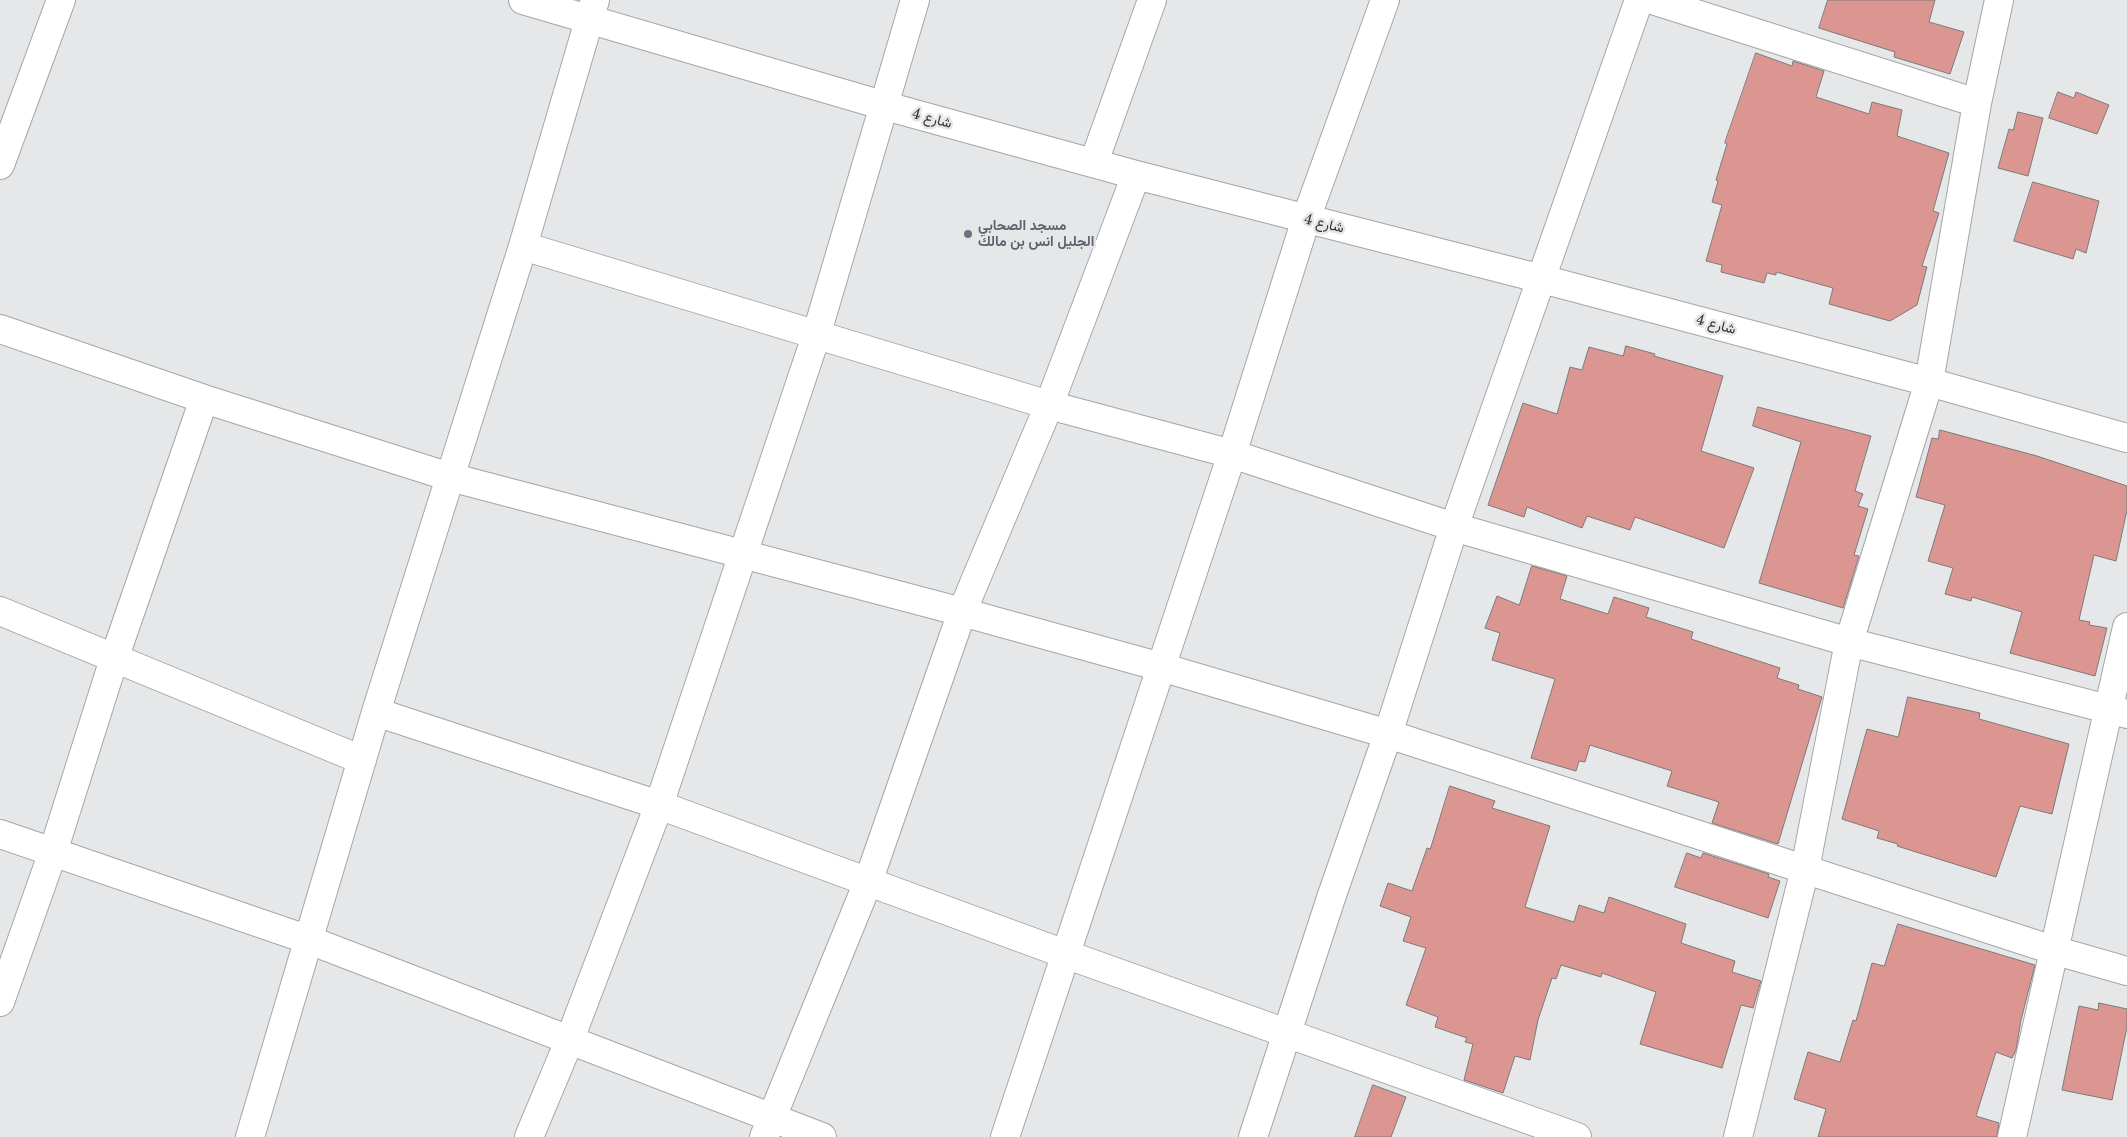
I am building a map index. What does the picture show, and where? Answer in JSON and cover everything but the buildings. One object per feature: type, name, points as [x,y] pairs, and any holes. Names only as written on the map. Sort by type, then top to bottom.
[{"type":"street","points":[[0,164],[61,0]]},
{"type":"street","name":"شارع 4","points":[[523,0],[592,10],[882,105],[1136,175],[1542,279],[1929,382],[2127,438]]},
{"type":"street","points":[[530,1137],[570,1039],[659,805],[816,336],[882,105],[915,0]]},
{"type":"street","points":[[1094,162],[1152,0]]},
{"type":"street","points":[[1004,1137],[1232,454],[1306,219],[1385,0]]},
{"type":"street","points":[[1253,1137],[1331,898],[1388,734],[1454,527],[1639,0]]},
{"type":"street","points":[[1652,0],[1976,103]]},
{"type":"street","points":[[1738,1137],[1805,869],[1849,642],[1929,382],[1976,103],[1999,0]]},
{"type":"street","points":[[250,1137],[415,581],[523,246],[592,10]]},
{"type":"street","points":[[768,1127],[868,882],[962,612],[1049,405],[1136,175]]},
{"type":"street","points":[[523,246],[1049,405],[1232,454],[1454,527],[1849,642],[2118,712]]},
{"type":"street","points":[[0,329],[204,399],[450,477],[962,612],[1161,667],[1388,734],[2053,950],[2127,971]]},
{"type":"street","points":[[0,1002],[53,852],[114,659],[204,399]]},
{"type":"street","points":[[0,611],[362,760]]},
{"type":"street","points":[[2012,1137],[2053,950],[2118,712],[2127,627]]},
{"type":"street","points":[[376,712],[659,805],[1065,954],[1577,1137]]},
{"type":"street","points":[[0,834],[309,940],[570,1039],[768,1127],[822,1137]]},
{"type":"place","name":"مسجد الصحابي الجليل انس بن مالك","points":[[968,234]]}]
